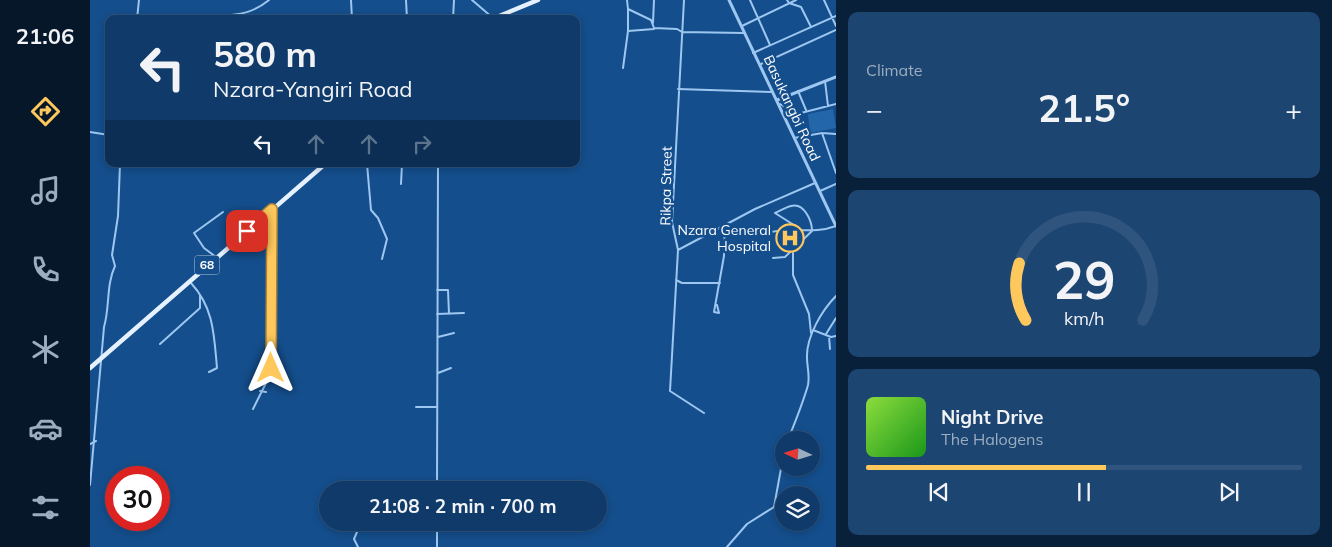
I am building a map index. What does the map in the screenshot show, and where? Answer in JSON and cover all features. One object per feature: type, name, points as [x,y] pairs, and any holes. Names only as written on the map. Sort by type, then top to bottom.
[{"type":"main road","points":[[500,15],[538,0]]},
{"type":"main road","name":"68","points":[[90,368],[321,167]]},
{"type":"street","points":[[137,15],[139,0]]},
{"type":"street","points":[[233,15],[259,9],[269,0]]},
{"type":"street","points":[[351,0],[352,15]]},
{"type":"street","points":[[406,0],[407,15]]},
{"type":"street","points":[[453,15],[454,0]]},
{"type":"street","points":[[472,0],[490,15]]},
{"type":"street","points":[[623,68],[628,31],[627,0]]},
{"type":"street","points":[[654,0],[654,28]]},
{"type":"street","name":"Rikpa Street","points":[[684,0],[672,222],[678,250],[670,391],[704,413]]},
{"type":"street","name":"Basukangbi Road","points":[[728,0],[836,226]]},
{"type":"street","points":[[750,0],[770,45]]},
{"type":"street","points":[[787,0],[789,3],[802,7],[811,27]]},
{"type":"street","points":[[741,26],[796,0]]},
{"type":"street","points":[[824,0],[836,26]]},
{"type":"street","points":[[628,9],[651,20],[653,24]]},
{"type":"street","points":[[753,53],[836,16]]},
{"type":"street","points":[[628,31],[654,30],[654,28],[677,29],[682,32],[744,33]]},
{"type":"street","points":[[759,65],[836,30]]},
{"type":"street","points":[[777,101],[836,77]]},
{"type":"street","points":[[825,81],[828,106]]},
{"type":"street","points":[[678,90],[772,92]]},
{"type":"street","points":[[798,91],[806,110]]},
{"type":"street","points":[[777,101],[797,114],[806,110],[836,104]]},
{"type":"street","points":[[90,132],[105,134]]},
{"type":"street","points":[[794,138],[822,133],[836,134]]},
{"type":"street","points":[[822,133],[836,173]]},
{"type":"street","points":[[90,485],[96,441],[102,357],[109,306],[109,279],[115,266],[112,255],[118,216],[120,167]]},
{"type":"street","points":[[367,167],[371,210],[378,218],[387,238],[382,260]]},
{"type":"street","points":[[400,184],[402,167]]},
{"type":"street","points":[[437,481],[438,167]]},
{"type":"street","points":[[678,250],[725,223],[815,183]]},
{"type":"street","points":[[819,192],[836,184]]},
{"type":"street","points":[[772,258],[785,257],[812,231],[812,225],[806,213],[798,206],[792,205],[776,213],[797,227]]},
{"type":"street","points":[[253,409],[260,391],[268,379],[271,368],[272,209]]},
{"type":"street","points":[[830,214],[836,211]]},
{"type":"street","points":[[216,257],[204,248],[194,233],[223,212]]},
{"type":"street","points":[[717,305],[724,256],[725,223]]},
{"type":"street","points":[[766,233],[780,231],[824,231],[836,226]]},
{"type":"street","points":[[791,431],[808,386],[807,355],[811,333],[809,312],[793,275],[793,251]]},
{"type":"street","points":[[676,280],[682,283],[720,283]]},
{"type":"street","points":[[189,281],[200,295],[211,315],[217,368],[209,372]]},
{"type":"street","points":[[437,290],[448,290],[450,314]]},
{"type":"street","points":[[160,344],[200,308],[200,295]]},
{"type":"street","points":[[811,333],[826,304],[835,298]]},
{"type":"street","points":[[437,314],[464,313]]},
{"type":"street","points":[[830,349],[827,335],[831,324],[836,318]]},
{"type":"street","points":[[809,319],[814,329],[827,335],[836,336]]},
{"type":"street","points":[[831,324],[836,325]]},
{"type":"street","points":[[438,337],[454,333]]},
{"type":"street","points":[[438,372],[451,368]]},
{"type":"street","points":[[260,391],[266,392]]},
{"type":"street","points":[[416,407],[436,407]]},
{"type":"street","points":[[90,444],[96,441]]},
{"type":"street","points":[[727,547],[747,524],[774,507],[780,476]]},
{"type":"street","points":[[357,531],[354,539],[358,547]]},
{"type":"street","points":[[436,547],[437,531]]},
{"type":"shaded area","points":[[833,109],[836,128],[810,133],[808,114]]},
{"type":"place","name":"Nzara General Hospital","points":[[790,238]]},
{"type":"route","points":[[247,231],[272,209],[270,225],[272,242],[271,280],[273,290],[270,314],[272,328],[271,368]]}]
